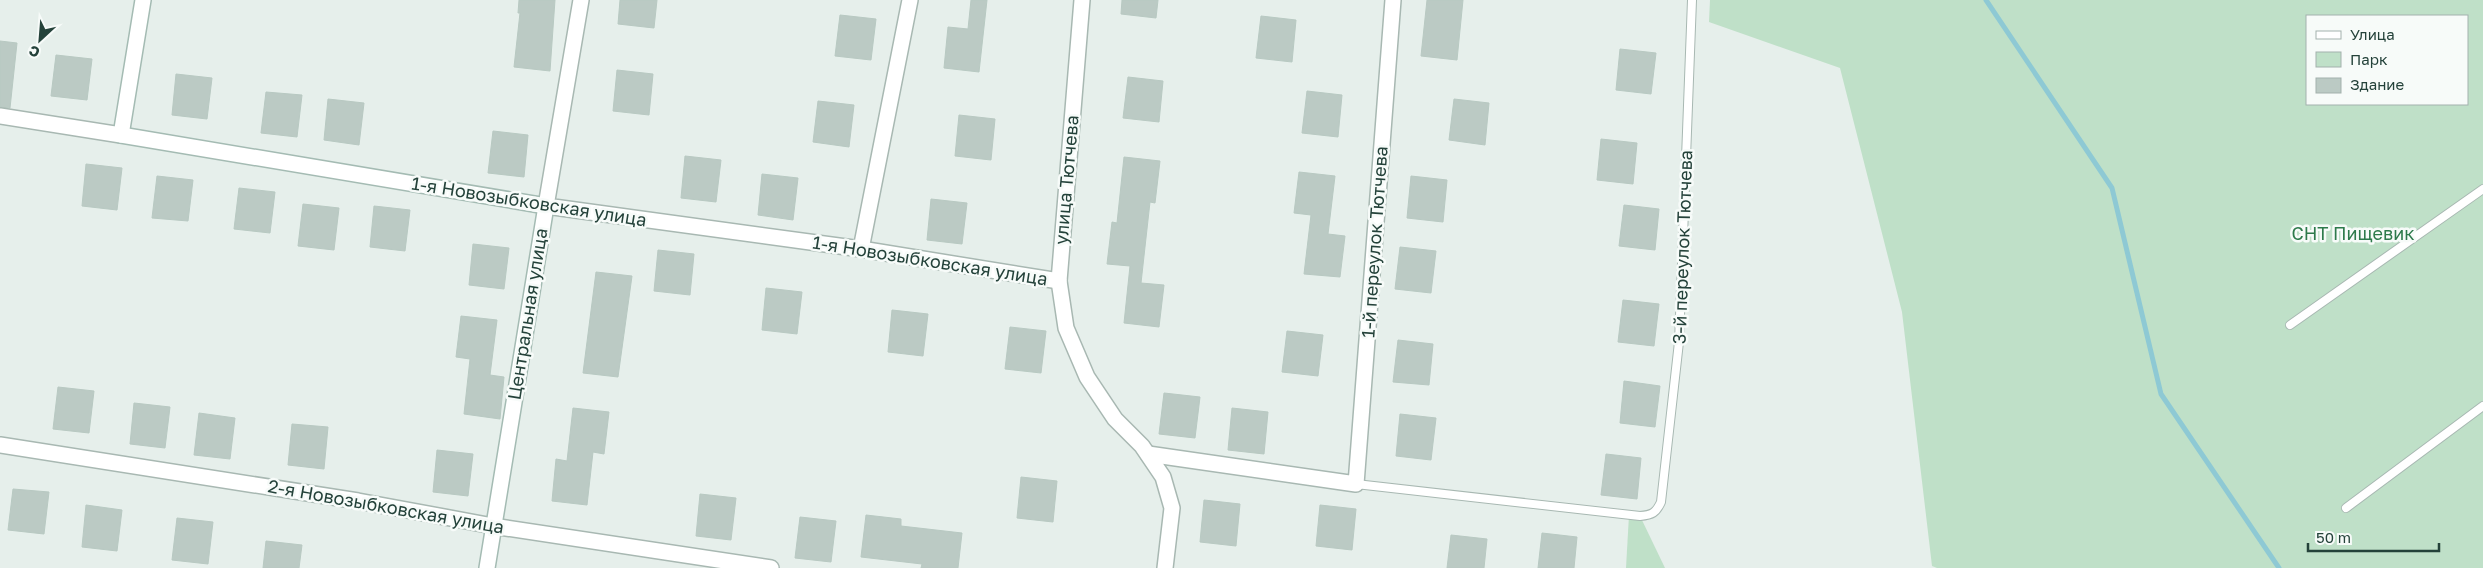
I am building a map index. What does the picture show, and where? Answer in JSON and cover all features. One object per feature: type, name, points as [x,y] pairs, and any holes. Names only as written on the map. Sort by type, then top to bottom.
[{"type":"street","points":[[121,135],[144,0]]},
{"type":"street","name":"Центральная улица","points":[[487,568],[581,0]]},
{"type":"street","points":[[861,249],[910,0]]},
{"type":"street","name":"улица Тютчева","points":[[1082,0],[1059,281],[1066,328],[1087,377],[1115,419],[1148,454],[1164,477],[1172,508],[1165,568]]},
{"type":"street","name":"1-й переулок Тютчева","points":[[1356,484],[1393,0]]},
{"type":"street","name":"1-я Новозыбковская улица","points":[[0,116],[546,206],[861,249],[1059,281]]},
{"type":"street","name":"2-я Новозыбковская улица","points":[[0,445],[358,501],[493,526],[771,568]]},
{"type":"street","points":[[1148,454],[1356,484]]},
{"type":"lane","name":"3-й переулок Тютчева","points":[[1356,484],[1640,516],[1651,516],[1657,511],[1662,494],[1679,342],[1692,0]]},
{"type":"lane","points":[[2290,326],[2483,189]]},
{"type":"lane","points":[[2346,508],[2483,406]]},
{"type":"green space","name":"СНТ Пищевик","points":[[1710,0],[2483,0],[2483,568],[1937,568],[1932,566],[1902,312],[1840,68],[1709,22]]},
{"type":"green space","points":[[1629,515],[1640,516],[1665,568],[1626,568]]},
{"type":"building","points":[[519,0],[555,0],[550,71],[514,67],[520,13],[518,13]]},
{"type":"building","points":[[620,0],[657,0],[654,28],[618,24]]},
{"type":"building","points":[[971,0],[987,0],[979,72],[944,68],[948,27],[968,29]]},
{"type":"building","points":[[1122,0],[1158,0],[1156,18],[1121,14]]},
{"type":"building","points":[[1427,0],[1463,0],[1457,60],[1421,56]]},
{"type":"building","points":[[840,15],[876,19],[871,60],[835,56]]},
{"type":"building","points":[[1261,16],[1296,20],[1292,62],[1256,58]]},
{"type":"building","points":[[0,41],[17,43],[10,108],[0,107]]},
{"type":"building","points":[[1620,49],[1656,53],[1651,94],[1616,90]]},
{"type":"building","points":[[56,55],[92,59],[87,100],[51,96]]},
{"type":"building","points":[[617,70],[653,74],[649,115],[613,111]]},
{"type":"building","points":[[176,74],[212,78],[207,119],[172,115]]},
{"type":"building","points":[[1128,77],[1163,81],[1159,122],[1123,118]]},
{"type":"building","points":[[1307,91],[1342,95],[1338,137],[1302,133]]},
{"type":"building","points":[[266,92],[302,95],[297,137],[261,133]]},
{"type":"building","points":[[328,99],[364,103],[359,145],[324,140]]},
{"type":"building","points":[[1454,99],[1489,103],[1485,145],[1449,140]]},
{"type":"building","points":[[818,101],[854,105],[849,147],[813,142]]},
{"type":"building","points":[[959,115],[995,119],[991,160],[955,156]]},
{"type":"building","points":[[493,131],[528,135],[524,177],[488,173]]},
{"type":"building","points":[[1601,139],[1637,143],[1633,184],[1597,180]]},
{"type":"building","points":[[685,156],[721,160],[716,202],[681,198]]},
{"type":"building","points":[[1124,157],[1160,161],[1155,203],[1150,202],[1141,283],[1164,285],[1159,327],[1124,323],[1130,266],[1107,264],[1112,222],[1117,223]]},
{"type":"building","points":[[86,164],[122,168],[117,210],[82,206]]},
{"type":"building","points":[[1299,172],[1335,176],[1328,234],[1345,236],[1340,277],[1304,274],[1311,215],[1294,213]]},
{"type":"building","points":[[762,174],[798,178],[793,220],[758,215]]},
{"type":"building","points":[[157,176],[193,180],[188,221],[152,218]]},
{"type":"building","points":[[1411,176],[1447,180],[1443,222],[1407,218]]},
{"type":"building","points":[[239,188],[275,192],[270,233],[234,229]]},
{"type":"building","points":[[931,199],[967,203],[962,244],[927,240]]},
{"type":"building","points":[[303,204],[339,208],[334,250],[298,246]]},
{"type":"building","points":[[1624,205],[1659,209],[1655,250],[1619,246]]},
{"type":"building","points":[[374,206],[410,210],[405,251],[370,247]]},
{"type":"building","points":[[473,244],[509,248],[504,289],[469,285]]},
{"type":"building","points":[[1400,247],[1436,251],[1431,293],[1395,289]]},
{"type":"building","points":[[658,250],[694,254],[690,295],[654,291]]},
{"type":"building","points":[[596,272],[632,276],[618,377],[583,373]]},
{"type":"building","points":[[766,288],[802,292],[797,334],[762,330]]},
{"type":"building","points":[[1623,300],[1659,304],[1654,346],[1618,342]]},
{"type":"building","points":[[892,310],[928,314],[923,356],[888,352]]},
{"type":"building","points":[[461,316],[497,320],[490,375],[504,377],[500,419],[464,414],[470,359],[456,357]]},
{"type":"building","points":[[1010,327],[1046,331],[1041,373],[1005,369]]},
{"type":"building","points":[[1287,331],[1323,335],[1318,376],[1282,372]]},
{"type":"building","points":[[1398,340],[1433,344],[1429,385],[1393,382]]},
{"type":"building","points":[[1624,381],[1660,386],[1655,427],[1620,423]]},
{"type":"building","points":[[58,387],[94,391],[89,433],[53,429]]},
{"type":"building","points":[[1164,393],[1200,397],[1195,438],[1159,434]]},
{"type":"building","points":[[134,403],[170,407],[165,448],[130,444]]},
{"type":"building","points":[[573,408],[609,412],[604,454],[593,452],[587,505],[552,501],[556,459],[567,461]]},
{"type":"building","points":[[1232,408],[1268,412],[1264,454],[1228,450]]},
{"type":"building","points":[[199,413],[235,418],[230,459],[194,455]]},
{"type":"building","points":[[1400,414],[1436,418],[1431,460],[1396,456]]},
{"type":"building","points":[[292,424],[328,427],[324,469],[288,465]]},
{"type":"building","points":[[437,450],[473,454],[468,496],[433,492]]},
{"type":"building","points":[[1606,454],[1641,458],[1637,499],[1601,495]]},
{"type":"building","points":[[1021,477],[1057,481],[1053,522],[1017,518]]},
{"type":"building","points":[[13,489],[49,492],[44,534],[8,530]]},
{"type":"building","points":[[700,494],[736,498],[731,540],[696,536]]},
{"type":"building","points":[[1204,500],[1240,504],[1236,546],[1200,542]]},
{"type":"building","points":[[86,505],[122,510],[117,551],[82,547]]},
{"type":"building","points":[[1320,505],[1356,509],[1352,550],[1316,546]]},
{"type":"building","points":[[866,515],[901,519],[901,526],[962,533],[958,568],[921,568],[922,564],[861,557]]},
{"type":"building","points":[[800,517],[836,521],[831,562],[795,558]]},
{"type":"building","points":[[177,518],[213,522],[208,564],[172,560]]},
{"type":"building","points":[[1542,533],[1577,537],[1574,568],[1538,568]]},
{"type":"building","points":[[1451,535],[1487,539],[1484,568],[1447,568]]},
{"type":"building","points":[[266,541],[302,545],[299,568],[263,568]]},
{"type":"waterway","points":[[1986,0],[2112,188],[2161,394],[2279,568]]}]
